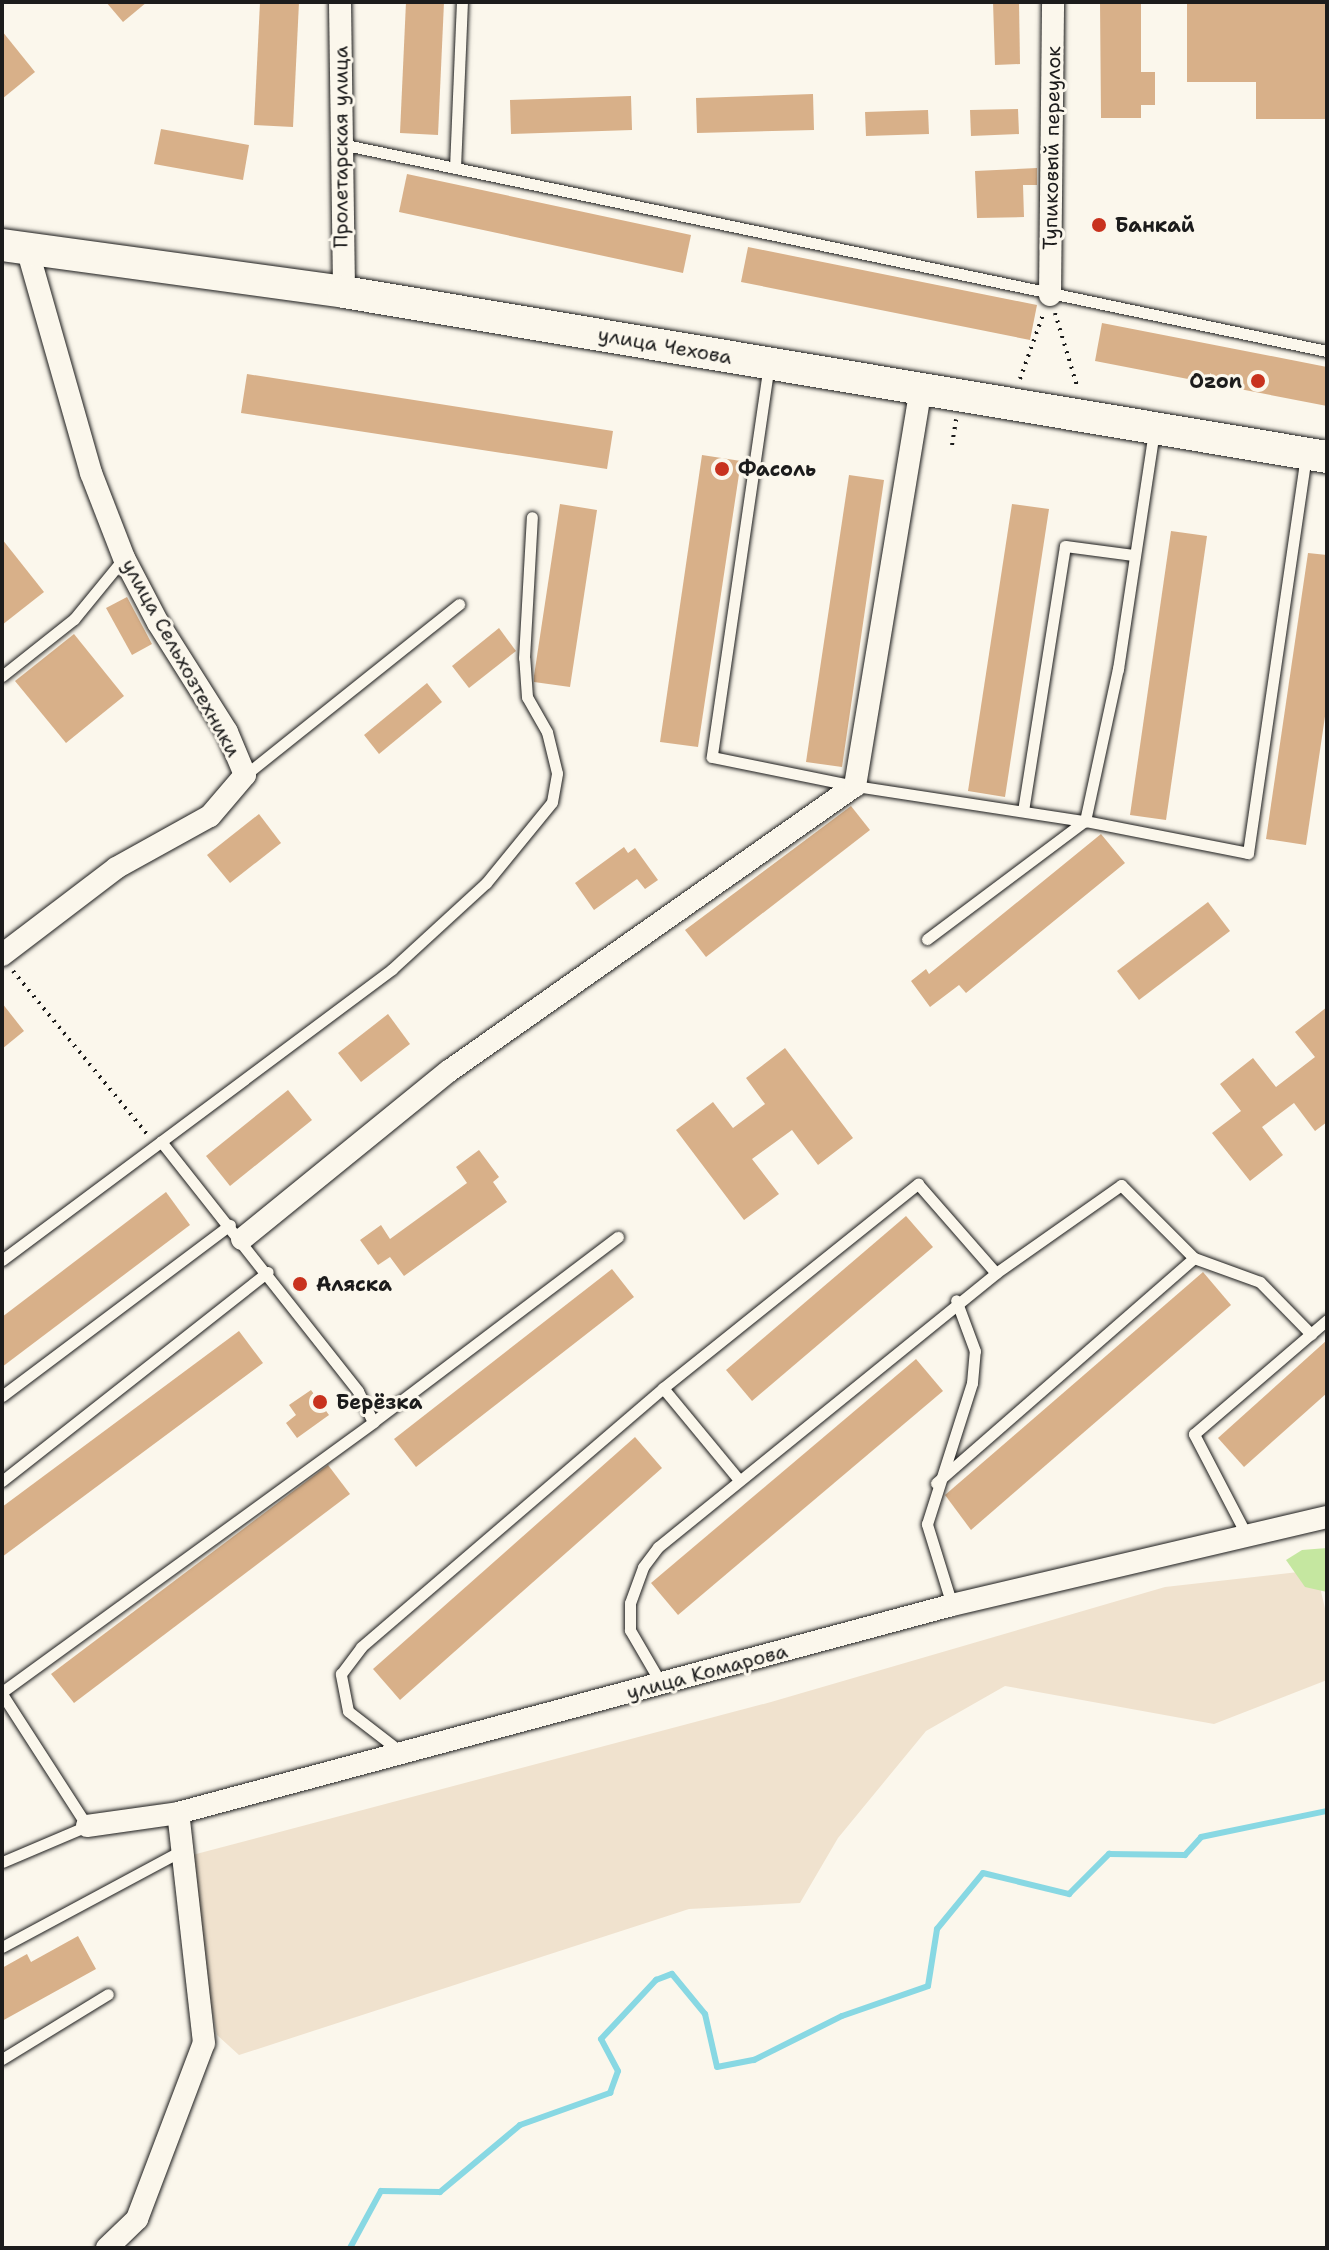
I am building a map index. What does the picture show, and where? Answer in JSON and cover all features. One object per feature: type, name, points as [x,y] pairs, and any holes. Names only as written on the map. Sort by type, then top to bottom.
[{"type":"main road","name":"улица Чехова","points":[[15,247],[344,292],[1317,455]]},
{"type":"street","name":"Пролетарская улица","points":[[340,2],[344,292]]},
{"type":"street","name":"Тупиковый переулок","points":[[1050,295],[1053,2]]},
{"type":"street","name":"улица Сельхозтехники","points":[[7,962],[116,868],[210,816],[245,775],[227,732],[158,623],[124,558],[91,473],[15,247]]},
{"type":"street","points":[[236,1232],[449,1071],[855,786],[921,389]]},
{"type":"street","name":"улица Комарова","points":[[87,1826],[178,1813],[952,1605],[1327,1517]]},
{"type":"street","points":[[107,2248],[137,2219],[204,2043],[185,1849],[178,1813]]},
{"type":"lane","points":[[455,168],[462,2]]},
{"type":"lane","points":[[340,144],[1327,351]]},
{"type":"lane","points":[[769,364],[712,757],[855,786],[1085,821],[1248,853],[1317,455]]},
{"type":"lane","points":[[927,939],[1085,821],[1118,669],[1155,426]]},
{"type":"lane","points":[[2,1260],[392,969],[486,883],[552,802],[557,773],[547,732],[527,697],[524,658],[532,517]]},
{"type":"lane","points":[[1023,811],[1065,546],[1133,555]]},
{"type":"lane","points":[[2,676],[74,619],[124,558]]},
{"type":"lane","points":[[245,775],[459,604]]},
{"type":"lane","points":[[159,1144],[268,1272],[358,1391],[373,1422]]},
{"type":"lane","points":[[401,1752],[348,1711],[341,1674],[361,1647],[663,1388],[918,1184],[996,1273]]},
{"type":"lane","points":[[662,1685],[630,1630],[630,1603],[643,1567],[658,1547],[956,1300],[1121,1185],[1194,1258],[1260,1282],[1311,1334]]},
{"type":"lane","points":[[2,1396],[236,1232]]},
{"type":"lane","points":[[2,1862],[87,1826],[2,1693],[373,1422],[618,1237]]},
{"type":"lane","points":[[936,1483],[1194,1258]]},
{"type":"lane","points":[[2,1481],[268,1272]]},
{"type":"lane","points":[[952,1605],[927,1524],[936,1483],[972,1383],[975,1351],[956,1300]]},
{"type":"lane","points":[[1247,1536],[1194,1434],[1327,1320]]},
{"type":"lane","points":[[663,1388],[739,1480]]},
{"type":"lane","points":[[2,1947],[185,1849]]},
{"type":"lane","points":[[2,2059],[108,1994]]},
{"type":"path","points":[[1018,386],[1050,295]]},
{"type":"path","points":[[1050,295],[1080,395]]},
{"type":"path","points":[[7,962],[159,1144]]},
{"type":"shaded area","points":[[1316,1570],[1327,1617],[1327,1680],[1214,1724],[1005,1686],[926,1731],[838,1838],[800,1903],[689,1909],[239,2055],[217,2035],[181,1858],[771,1702],[1165,1587]]},
{"type":"green space","points":[[1327,1548],[1327,1592],[1305,1587],[1286,1560],[1302,1550]]},
{"type":"building","points":[[106,2],[147,2],[123,22]]},
{"type":"building","points":[[260,2],[299,2],[293,127],[254,125]]},
{"type":"building","points":[[406,2],[444,2],[438,135],[400,133]]},
{"type":"building","points":[[993,2],[1019,2],[1020,64],[995,65]]},
{"type":"building","points":[[1100,2],[1141,2],[1141,72],[1155,72],[1155,105],[1141,105],[1141,118],[1101,118]]},
{"type":"building","points":[[1187,2],[1327,2],[1327,119],[1256,119],[1256,82],[1187,82]]},
{"type":"building","points":[[2,31],[35,72],[2,99]]},
{"type":"building","points":[[813,94],[814,130],[697,133],[696,98]]},
{"type":"building","points":[[631,96],[632,130],[511,134],[510,100]]},
{"type":"building","points":[[1018,109],[1019,134],[971,136],[970,110]]},
{"type":"building","points":[[928,110],[929,134],[866,136],[865,112]]},
{"type":"building","points":[[161,129],[249,145],[243,180],[154,164]]},
{"type":"building","points":[[1037,168],[1037,185],[1023,185],[1024,217],[977,218],[975,171]]},
{"type":"building","points":[[407,174],[691,235],[683,273],[399,212]]},
{"type":"building","points":[[748,247],[1037,305],[1030,340],[741,282]]},
{"type":"building","points":[[1102,323],[1327,367],[1327,406],[1095,361]]},
{"type":"building","points":[[247,374],[613,431],[607,469],[241,413]]},
{"type":"building","points":[[702,455],[741,461],[698,747],[660,742]]},
{"type":"building","points":[[849,475],[884,480],[842,767],[806,762]]},
{"type":"building","points":[[560,504],[597,510],[570,687],[534,682]]},
{"type":"building","points":[[1012,504],[1049,509],[1005,797],[968,791]]},
{"type":"building","points":[[1171,531],[1207,536],[1166,820],[1130,815]]},
{"type":"building","points":[[2,539],[44,592],[2,625]]},
{"type":"building","points":[[1308,553],[1327,555],[1327,703],[1306,845],[1266,839]]},
{"type":"building","points":[[127,597],[152,644],[132,655],[106,608]]},
{"type":"building","points":[[499,628],[516,651],[469,688],[452,666]]},
{"type":"building","points":[[74,634],[124,696],[66,743],[15,681]]},
{"type":"building","points":[[427,683],[442,702],[379,754],[364,735]]},
{"type":"building","points":[[851,806],[870,830],[706,957],[685,930]]},
{"type":"building","points":[[259,814],[281,843],[230,883],[207,855]]},
{"type":"building","points":[[1101,834],[1125,863],[966,993],[959,985],[930,1007],[911,981],[926,969],[929,974]]},
{"type":"building","points":[[624,847],[628,853],[635,848],[658,880],[645,889],[637,879],[594,910],[575,883]]},
{"type":"building","points":[[1208,902],[1230,931],[1139,1000],[1117,971]]},
{"type":"building","points":[[2,1003],[24,1031],[2,1049]]},
{"type":"building","points":[[1327,1007],[1327,1122],[1315,1131],[1294,1103],[1262,1127],[1283,1155],[1250,1181],[1212,1133],[1241,1111],[1220,1084],[1253,1058],[1276,1087],[1315,1057],[1295,1032]]},
{"type":"building","points":[[388,1014],[410,1044],[361,1082],[338,1053]]},
{"type":"building","points":[[785,1048],[853,1138],[818,1165],[792,1130],[752,1159],[779,1194],[744,1220],[676,1130],[713,1102],[733,1128],[765,1104],[746,1078]]},
{"type":"building","points":[[288,1090],[312,1120],[230,1186],[206,1156]]},
{"type":"building","points":[[479,1150],[499,1177],[493,1182],[507,1202],[404,1276],[390,1257],[378,1265],[360,1240],[381,1225],[390,1239],[467,1183],[456,1167]]},
{"type":"building","points":[[166,1192],[190,1225],[2,1367],[2,1317]]},
{"type":"building","points":[[906,1216],[933,1247],[752,1401],[726,1370]]},
{"type":"building","points":[[612,1269],[634,1297],[416,1467],[394,1439]]},
{"type":"building","points":[[1203,1272],[1231,1305],[971,1530],[945,1495]]},
{"type":"building","points":[[239,1331],[263,1363],[2,1557],[2,1507]]},
{"type":"building","points":[[1327,1340],[1327,1393],[1244,1467],[1218,1438]]},
{"type":"building","points":[[916,1359],[943,1391],[678,1615],[651,1583]]},
{"type":"building","points":[[311,1390],[329,1415],[297,1438],[286,1423],[296,1415],[289,1405]]},
{"type":"building","points":[[635,1437],[662,1468],[400,1700],[373,1669]]},
{"type":"building","points":[[328,1465],[350,1494],[74,1703],[51,1674]]},
{"type":"building","points":[[78,1936],[96,1969],[2,2021],[2,1968],[27,1954],[31,1962]]},
{"type":"waterway","points":[[350,2248],[381,2191],[440,2192],[520,2125],[610,2093],[618,2071],[601,2039],[656,1980],[672,1974],[705,2014],[717,2067],[754,2060],[842,2016],[928,1986],[937,1929],[983,1873],[1069,1894],[1109,1854],[1185,1855],[1201,1837],[1327,1811]]},
{"type":"place","name":"Банкай","points":[[1099,225]]},
{"type":"place","name":"Ozon","points":[[1258,381]]},
{"type":"place","name":"Фасоль","points":[[722,469]]},
{"type":"place","name":"Аляска","points":[[300,1284]]},
{"type":"place","name":"Берёзка","points":[[320,1402]]}]
